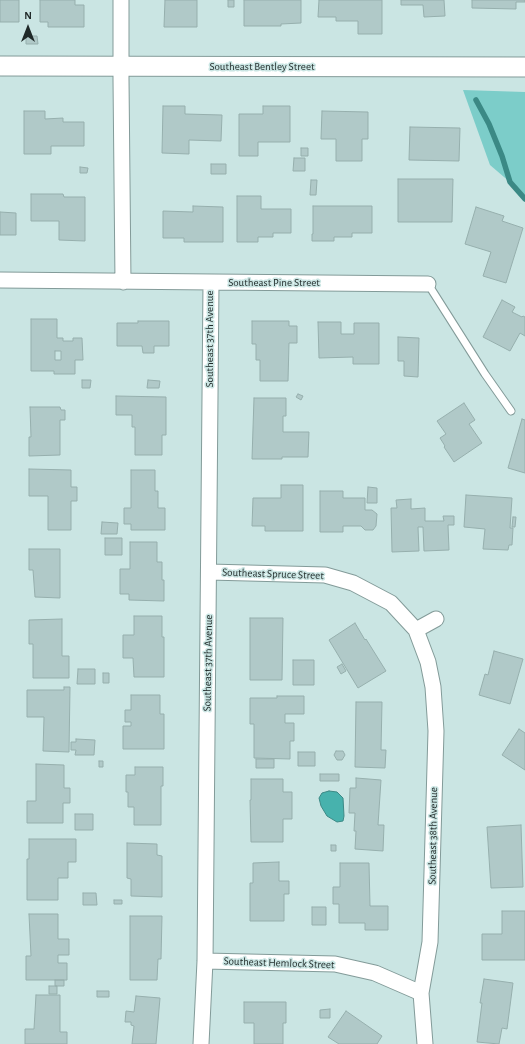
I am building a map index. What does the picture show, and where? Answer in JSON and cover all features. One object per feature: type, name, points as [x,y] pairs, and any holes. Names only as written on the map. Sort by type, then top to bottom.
[{"type":"street","points":[[121,0],[123,282]]},
{"type":"street","name":"Southeast Bentley Street","points":[[0,66],[525,67]]},
{"type":"street","name":"Southeast Pine Street","points":[[0,280],[428,284]]},
{"type":"street","name":"Southeast 37th Avenue","points":[[201,1044],[205,961],[211,283]]},
{"type":"street","name":"Southeast Spruce Street","points":[[208,572],[325,575],[353,583],[391,603],[416,630]]},
{"type":"street","points":[[416,630],[436,619]]},
{"type":"street","name":"Southeast 38th Avenue","points":[[416,630],[428,662],[433,687],[436,731],[430,942],[421,993],[425,1044]]},
{"type":"street","name":"Southeast Hemlock Street","points":[[205,961],[335,964],[375,973],[421,993]]},
{"type":"lane","points":[[428,284],[485,374],[511,411]]},
{"type":"shaded area","points":[[463,90],[525,92],[525,195],[490,165]]},
{"type":"shaded area","points":[[329,791],[337,792],[343,798],[343,821],[337,822],[327,816],[321,806],[319,798],[322,793]]},
{"type":"building","points":[[0,0],[19,0],[19,22],[0,22]]},
{"type":"building","points":[[40,0],[75,0],[75,5],[84,5],[84,27],[48,27],[48,22],[40,22]]},
{"type":"building","points":[[165,0],[197,0],[197,27],[164,27]]},
{"type":"building","points":[[228,0],[234,0],[234,7],[228,7]]},
{"type":"building","points":[[244,0],[301,0],[301,23],[281,24],[281,26],[244,26]]},
{"type":"building","points":[[319,0],[382,0],[382,34],[358,34],[358,21],[336,21],[336,17],[318,17]]},
{"type":"building","points":[[401,0],[444,0],[445,16],[424,17],[423,5],[401,5]]},
{"type":"building","points":[[472,0],[525,0],[525,2],[516,2],[516,9],[472,8]]},
{"type":"building","points":[[26,36],[37,36],[38,44],[26,44]]},
{"type":"building","points":[[163,106],[185,106],[185,114],[222,115],[221,141],[189,140],[189,154],[162,153]]},
{"type":"building","points":[[263,106],[290,106],[290,142],[258,142],[258,156],[239,156],[239,114],[263,114]]},
{"type":"building","points":[[24,111],[45,111],[45,119],[63,118],[63,122],[84,122],[84,146],[51,146],[51,154],[24,154]]},
{"type":"building","points":[[322,111],[368,112],[368,139],[362,139],[362,161],[336,161],[336,139],[321,139]]},
{"type":"building","points":[[410,127],[460,128],[459,161],[409,160]]},
{"type":"building","points":[[301,148],[308,148],[308,156],[301,156]]},
{"type":"building","points":[[294,158],[305,158],[305,171],[293,171]]},
{"type":"building","points":[[211,164],[226,164],[226,174],[211,174]]},
{"type":"building","points":[[80,167],[88,168],[87,173],[80,173]]},
{"type":"building","points":[[398,179],[453,179],[452,222],[398,222]]},
{"type":"building","points":[[311,180],[317,180],[316,195],[310,195]]},
{"type":"building","points":[[31,194],[63,194],[64,197],[85,197],[85,241],[59,240],[59,221],[31,221]]},
{"type":"building","points":[[237,196],[261,196],[261,209],[291,209],[291,233],[273,233],[273,237],[258,237],[258,242],[237,242]]},
{"type":"building","points":[[193,206],[223,207],[223,242],[184,242],[184,238],[163,238],[163,211],[193,212]]},
{"type":"building","points":[[313,206],[372,206],[372,233],[352,233],[352,237],[334,237],[334,241],[312,241]]},
{"type":"building","points":[[476,207],[504,216],[502,221],[523,228],[506,283],[483,276],[491,252],[465,244]]},
{"type":"building","points":[[0,212],[16,213],[16,235],[0,235]]},
{"type":"building","points":[[502,300],[515,307],[512,312],[525,317],[525,336],[520,333],[510,351],[483,337]]},
{"type":"building","points":[[31,319],[57,319],[57,338],[63,338],[63,341],[73,341],[73,338],[82,338],[83,360],[75,360],[75,374],[54,374],[54,371],[31,371]],"holes":[[[55,351],[61,351],[61,360],[55,360]]]},
{"type":"building","points":[[138,321],[169,321],[169,346],[154,346],[154,353],[143,353],[142,346],[117,346],[117,323],[138,323]]},
{"type":"building","points":[[252,321],[289,321],[289,326],[297,326],[297,343],[289,343],[288,381],[260,381],[260,360],[256,360],[256,344],[252,344]]},
{"type":"building","points":[[318,322],[341,322],[341,334],[354,334],[354,323],[379,323],[379,364],[353,364],[353,357],[319,358]]},
{"type":"building","points":[[398,337],[419,338],[418,377],[404,376],[404,361],[398,361]]},
{"type":"building","points":[[82,380],[91,380],[90,388],[82,388]]},
{"type":"building","points":[[148,380],[160,381],[159,388],[147,388]]},
{"type":"building","points":[[298,394],[303,396],[301,400],[296,397]]},
{"type":"building","points":[[116,396],[166,397],[166,435],[162,435],[162,455],[135,455],[135,427],[132,427],[132,415],[116,415]]},
{"type":"building","points":[[254,398],[286,398],[286,416],[283,416],[283,432],[309,432],[308,457],[252,459]]},
{"type":"building","points":[[464,403],[475,420],[469,424],[482,443],[454,462],[440,438],[446,434],[437,421]]},
{"type":"building","points":[[30,407],[60,407],[61,410],[65,410],[65,420],[60,420],[60,455],[29,456],[29,437],[31,437]]},
{"type":"building","points":[[522,419],[525,420],[525,473],[508,468]]},
{"type":"building","points":[[29,469],[71,470],[71,487],[77,487],[77,501],[71,501],[71,530],[48,530],[48,496],[29,496]]},
{"type":"building","points":[[131,470],[155,470],[155,491],[158,491],[158,508],[165,508],[165,530],[131,530],[131,524],[124,524],[124,508],[131,508]]},
{"type":"building","points":[[281,485],[303,485],[303,531],[265,531],[265,526],[252,526],[253,498],[281,498]]},
{"type":"building","points":[[368,487],[377,488],[377,503],[367,503]]},
{"type":"building","points":[[320,491],[343,491],[343,498],[365,498],[365,510],[372,510],[377,514],[376,526],[373,530],[365,530],[361,526],[343,526],[343,532],[320,532]]},
{"type":"building","points":[[466,495],[512,498],[510,528],[513,528],[512,545],[509,545],[508,550],[483,549],[485,529],[464,527]]},
{"type":"building","points":[[411,499],[411,509],[425,508],[425,521],[444,521],[443,516],[454,516],[454,525],[448,525],[449,550],[424,551],[423,527],[418,527],[419,551],[392,552],[391,508],[397,508],[396,500]]},
{"type":"building","points":[[513,517],[516,517],[515,527],[512,527]]},
{"type":"building","points":[[102,522],[118,523],[117,534],[101,534]]},
{"type":"building","points":[[105,538],[122,538],[122,555],[105,555]]},
{"type":"building","points":[[130,542],[157,542],[157,562],[162,562],[164,601],[129,600],[129,594],[120,594],[120,569],[130,569]]},
{"type":"building","points":[[29,549],[60,549],[60,598],[35,597],[33,570],[29,570]]},
{"type":"building","points":[[134,616],[162,616],[162,637],[164,637],[164,677],[134,677],[133,658],[123,658],[123,635],[134,635]]},
{"type":"building","points":[[250,618],[283,618],[282,680],[250,680]]},
{"type":"building","points":[[62,619],[62,656],[69,656],[69,678],[33,678],[33,644],[29,644],[29,620]]},
{"type":"building","points":[[355,623],[386,671],[358,688],[329,640]]},
{"type":"building","points":[[494,651],[523,659],[510,704],[479,695],[485,674],[488,675]]},
{"type":"building","points":[[293,660],[314,660],[314,685],[293,685]]},
{"type":"building","points":[[342,664],[346,671],[341,674],[337,667]]},
{"type":"building","points":[[78,669],[95,669],[95,684],[77,684]]},
{"type":"building","points":[[103,673],[109,673],[109,683],[103,683]]},
{"type":"building","points":[[64,687],[70,687],[69,752],[43,751],[44,717],[27,717],[27,690],[64,690]]},
{"type":"building","points":[[131,695],[160,695],[160,714],[164,714],[164,749],[123,749],[123,726],[131,726],[131,722],[125,722],[125,710],[131,710]]},
{"type":"building","points":[[277,696],[304,696],[304,714],[285,714],[285,723],[294,723],[294,741],[290,741],[290,759],[254,758],[254,724],[250,724],[250,698],[277,698]]},
{"type":"building","points":[[356,702],[382,702],[381,750],[386,750],[385,768],[355,767]]},
{"type":"building","points":[[519,729],[525,733],[525,770],[502,755]]},
{"type":"building","points":[[76,739],[95,740],[94,755],[75,755],[76,750],[71,750],[71,742],[76,742]]},
{"type":"building","points":[[336,751],[343,751],[345,755],[342,760],[337,760],[334,755]]},
{"type":"building","points":[[298,752],[315,752],[315,766],[298,766]]},
{"type":"building","points":[[256,759],[274,759],[274,768],[256,768]]},
{"type":"building","points":[[99,761],[103,761],[103,767],[99,767]]},
{"type":"building","points":[[36,764],[64,765],[64,788],[70,788],[70,803],[63,803],[63,823],[27,823],[27,801],[36,801]]},
{"type":"building","points":[[135,767],[163,767],[163,786],[161,786],[161,825],[134,825],[134,807],[128,807],[126,775],[135,775]]},
{"type":"building","points":[[320,774],[339,774],[339,781],[320,781]]},
{"type":"building","points":[[356,778],[381,780],[378,825],[384,825],[383,851],[355,849],[355,813],[349,813],[350,788],[356,788]]},
{"type":"building","points":[[251,779],[283,779],[283,792],[292,792],[292,819],[283,819],[283,842],[251,842]]},
{"type":"building","points":[[75,814],[93,814],[93,830],[75,830]]},
{"type":"building","points":[[521,825],[523,887],[491,888],[487,827]]},
{"type":"building","points":[[29,839],[76,839],[76,862],[68,862],[68,878],[58,878],[58,900],[27,900],[27,859],[29,859]]},
{"type":"building","points":[[127,843],[157,844],[157,855],[162,856],[162,897],[131,896],[131,879],[127,878]]},
{"type":"building","points":[[331,845],[336,845],[336,851],[331,851]]},
{"type":"building","points":[[279,862],[279,881],[289,881],[289,894],[284,894],[284,921],[250,921],[250,883],[253,883],[253,863]]},
{"type":"building","points":[[340,863],[369,863],[370,906],[388,906],[388,930],[365,930],[365,923],[339,923],[339,904],[333,904],[333,887],[340,887]]},
{"type":"building","points":[[83,893],[96,893],[97,905],[83,905]]},
{"type":"building","points":[[114,900],[122,900],[122,904],[114,904]]},
{"type":"building","points":[[312,907],[326,907],[326,925],[312,925]]},
{"type":"building","points":[[502,911],[525,911],[525,960],[482,960],[482,934],[502,934]]},
{"type":"building","points":[[29,914],[58,914],[58,939],[69,939],[69,955],[58,955],[58,963],[67,963],[67,980],[26,980],[26,956],[31,956]]},
{"type":"building","points":[[130,916],[162,916],[161,959],[158,959],[157,980],[130,980]]},
{"type":"building","points":[[484,979],[513,983],[507,1029],[502,1028],[499,1044],[477,1042],[482,1003],[480,1003]]},
{"type":"building","points":[[55,980],[64,980],[64,986],[55,986]]},
{"type":"building","points":[[49,986],[57,986],[57,994],[49,994]]},
{"type":"building","points":[[97,991],[109,991],[109,997],[97,997]]},
{"type":"building","points":[[36,995],[60,995],[60,1032],[67,1032],[67,1044],[25,1044],[25,1029],[34,1029]]},
{"type":"building","points":[[136,996],[160,998],[156,1044],[132,1044],[134,1026],[131,1025],[131,1022],[125,1022],[126,1011],[134,1012]]},
{"type":"building","points":[[244,1002],[286,1002],[286,1023],[283,1023],[283,1044],[254,1044],[254,1023],[244,1023]]},
{"type":"building","points":[[330,1009],[330,1018],[320,1018],[320,1010]]},
{"type":"building","points":[[346,1011],[382,1036],[377,1044],[339,1044],[328,1037]]},
{"type":"waterway","points":[[476,100],[489,124],[502,156],[510,182],[525,199]]}]
